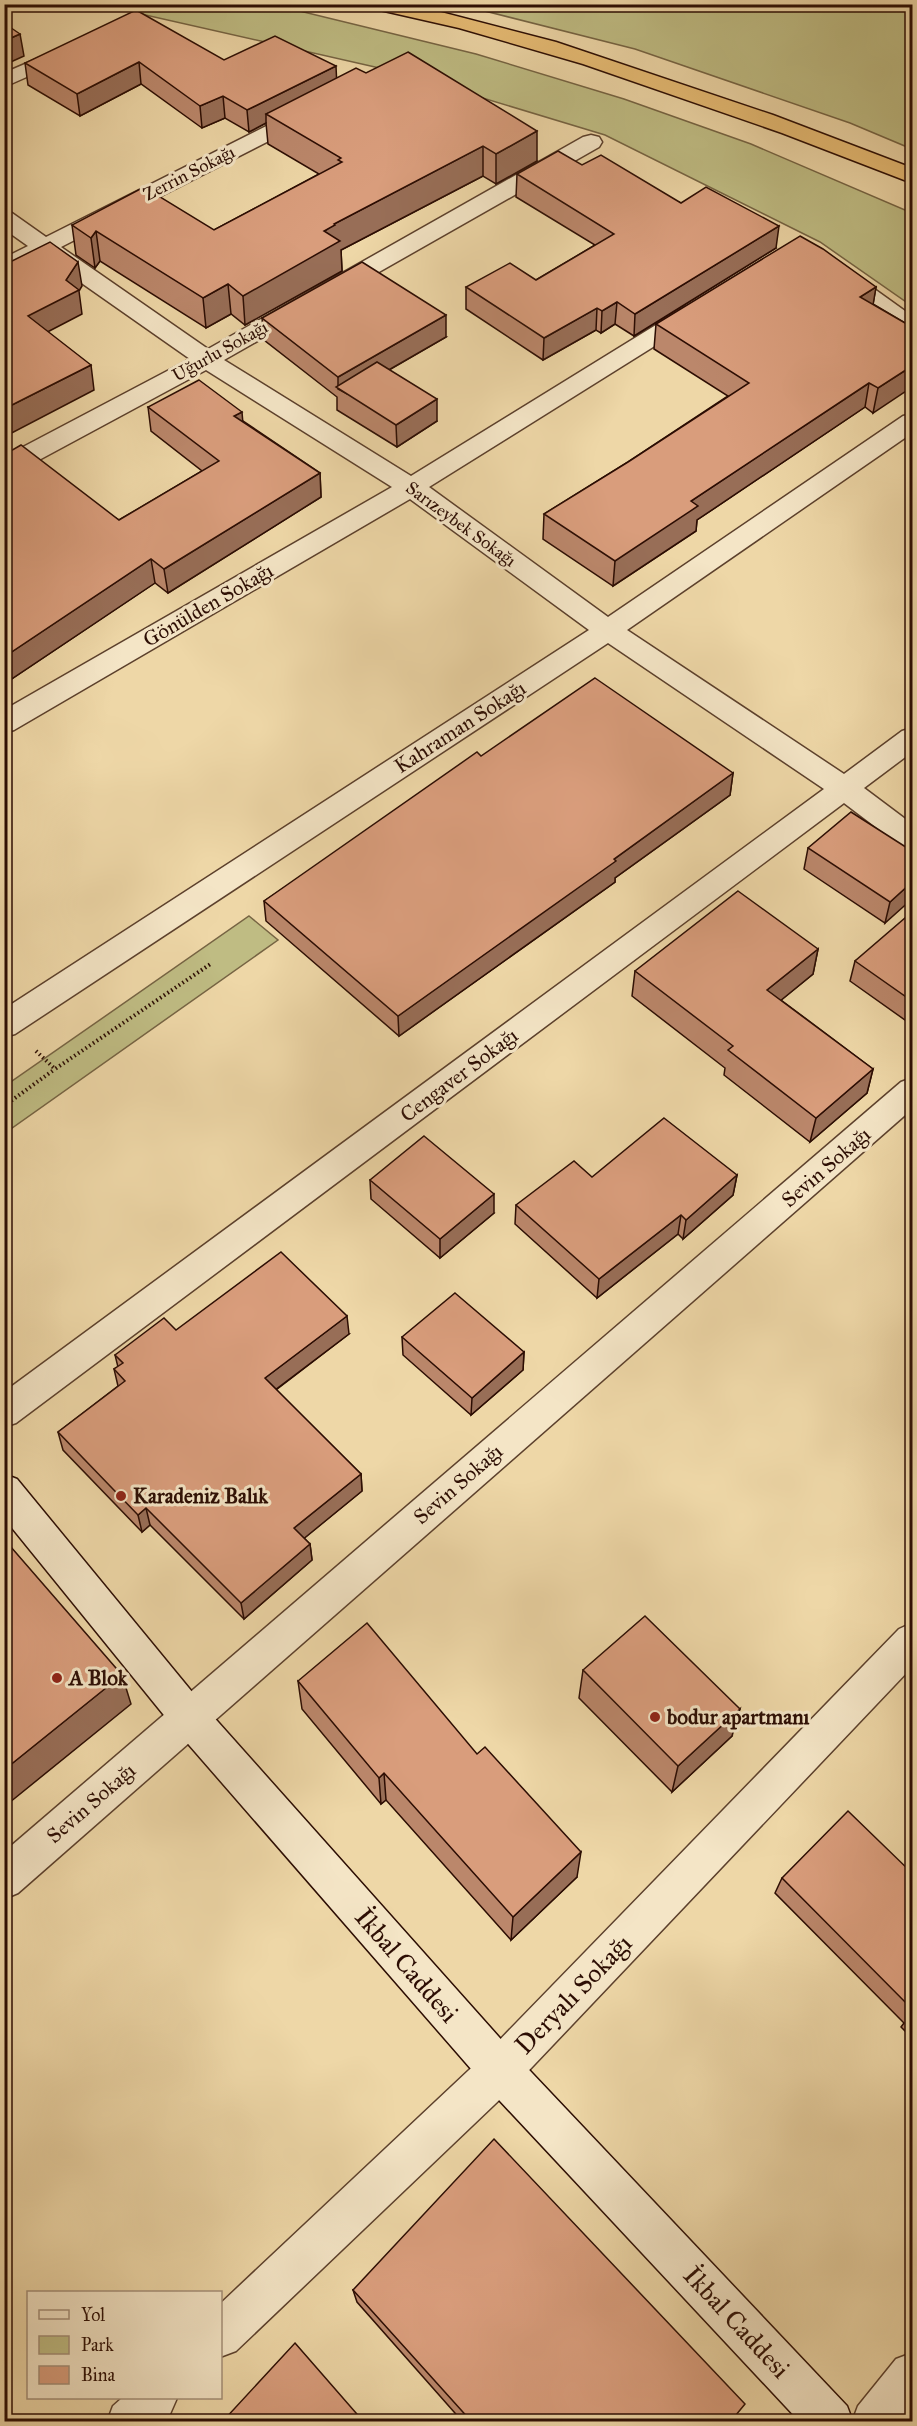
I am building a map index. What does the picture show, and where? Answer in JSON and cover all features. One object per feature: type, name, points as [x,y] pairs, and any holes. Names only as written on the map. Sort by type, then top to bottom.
[{"type":"highway","points":[[378,4],[522,38],[644,77],[790,128],[912,176]]},
{"type":"street","points":[[4,81],[85,44]]},
{"type":"street","name":"Zerrin Sokağı","points":[[4,267],[331,100]]},
{"type":"street","name":"Uğurlu Sokağı","points":[[4,468],[207,360],[591,142]]},
{"type":"street","name":"Sarızeybek Sokağı","points":[[4,218],[207,360],[411,487],[608,630],[845,789],[912,839]]},
{"type":"street","points":[[819,259],[912,327]]},
{"type":"street","name":"Gönülden Sokağı","points":[[4,723],[411,487],[710,301]]},
{"type":"street","name":"Kahraman Sokağı","points":[[6,1025],[608,630],[912,422]]},
{"type":"street","name":"Cengaver Sokağı","points":[[4,1412],[912,738]]},
{"type":"street","name":"Sevin Sokağı","points":[[4,1879],[912,1091]]},
{"type":"street","name":"İkbal Caddesi","points":[[4,1490],[189,1717],[500,2070],[831,2421]]},
{"type":"street","name":"Deryalı Sokağı","points":[[222,2333],[500,2070],[912,1641]]},
{"type":"street","points":[[874,2421],[912,2375]]},
{"type":"street","points":[[129,2421],[152,2399]]},
{"type":"path","points":[[4,1106],[212,963]]},
{"type":"path","points":[[6,1025],[55,1070]]},
{"type":"green space","points":[[84,5],[275,5],[476,54],[624,99],[751,144],[912,213],[912,306],[820,242],[605,135],[397,72],[119,9]]},
{"type":"green space","points":[[461,5],[912,5],[912,149],[850,123],[635,49]]},
{"type":"green space","points":[[249,916],[278,940],[5,1133],[5,1086]]},
{"type":"building","points":[[136,10],[224,60],[275,36],[336,66],[247,110],[223,96],[200,106],[139,62],[77,94],[25,63]]},
{"type":"building","points":[[4,23],[20,34],[4,41]]},
{"type":"building","points":[[408,52],[537,131],[496,154],[483,146],[334,224],[324,231],[340,241],[243,296],[228,284],[203,298],[96,231],[91,238],[72,225],[144,187],[214,230],[342,162],[338,160],[341,158],[266,114],[356,68],[366,73]]},
{"type":"building","points":[[558,151],[582,165],[601,155],[681,203],[706,187],[779,226],[635,314],[617,302],[602,311],[597,308],[544,338],[466,287],[510,263],[536,280],[614,234],[517,174]]},
{"type":"building","points":[[800,236],[823,249],[876,287],[860,297],[912,327],[912,366],[878,388],[869,383],[691,501],[698,506],[615,561],[544,514],[749,383],[656,324]]},
{"type":"building","points":[[50,242],[78,262],[66,280],[79,290],[28,316],[91,365],[4,409],[4,265]]},
{"type":"building","points":[[362,262],[446,315],[338,377],[262,318]]},
{"type":"building","points":[[377,362],[437,399],[396,425],[336,387]]},
{"type":"building","points":[[199,380],[242,412],[234,416],[320,473],[164,569],[151,559],[4,657],[4,452],[9,452],[21,445],[119,520],[219,461],[148,407]]},
{"type":"building","points":[[595,678],[733,773],[614,859],[616,861],[398,1016],[264,901],[477,752],[481,756]]},
{"type":"building","points":[[851,812],[912,851],[912,882],[890,902],[808,848]]},
{"type":"building","points":[[738,891],[818,949],[767,990],[873,1069],[816,1118],[728,1050],[733,1046],[635,971]]},
{"type":"building","points":[[905,918],[912,923],[912,1001],[855,961]]},
{"type":"building","points":[[664,1118],[737,1175],[686,1220],[681,1215],[599,1279],[516,1205],[574,1161],[592,1177]]},
{"type":"building","points":[[424,1136],[494,1194],[440,1239],[370,1180]]},
{"type":"building","points":[[281,1252],[347,1316],[265,1378],[361,1474],[294,1528],[310,1544],[241,1603],[146,1508],[138,1515],[58,1432],[125,1381],[114,1369],[123,1363],[115,1355],[164,1318],[176,1330]]},
{"type":"building","points":[[455,1293],[524,1352],[472,1398],[402,1337]]},
{"type":"building","name":"A Blok","points":[[4,1539],[122,1675],[4,1770]]},
{"type":"building","name":"bodur apartmanı","points":[[645,1616],[740,1709],[678,1766],[583,1670]]},
{"type":"building","points":[[367,1623],[477,1754],[485,1747],[581,1852],[513,1917],[384,1773],[379,1778],[298,1681]]},
{"type":"building","points":[[848,1811],[912,1873],[912,2009],[782,1878]]},
{"type":"building","points":[[494,2139],[745,2404],[731,2421],[471,2421],[353,2290]]},
{"type":"building","points":[[295,2343],[363,2421],[223,2421]]},
{"type":"place","name":"Karadeniz Balık","points":[[121,1496]]},
{"type":"place","name":"A Blok","points":[[57,1678]]},
{"type":"place","name":"bodur apartmanı","points":[[655,1717]]}]
